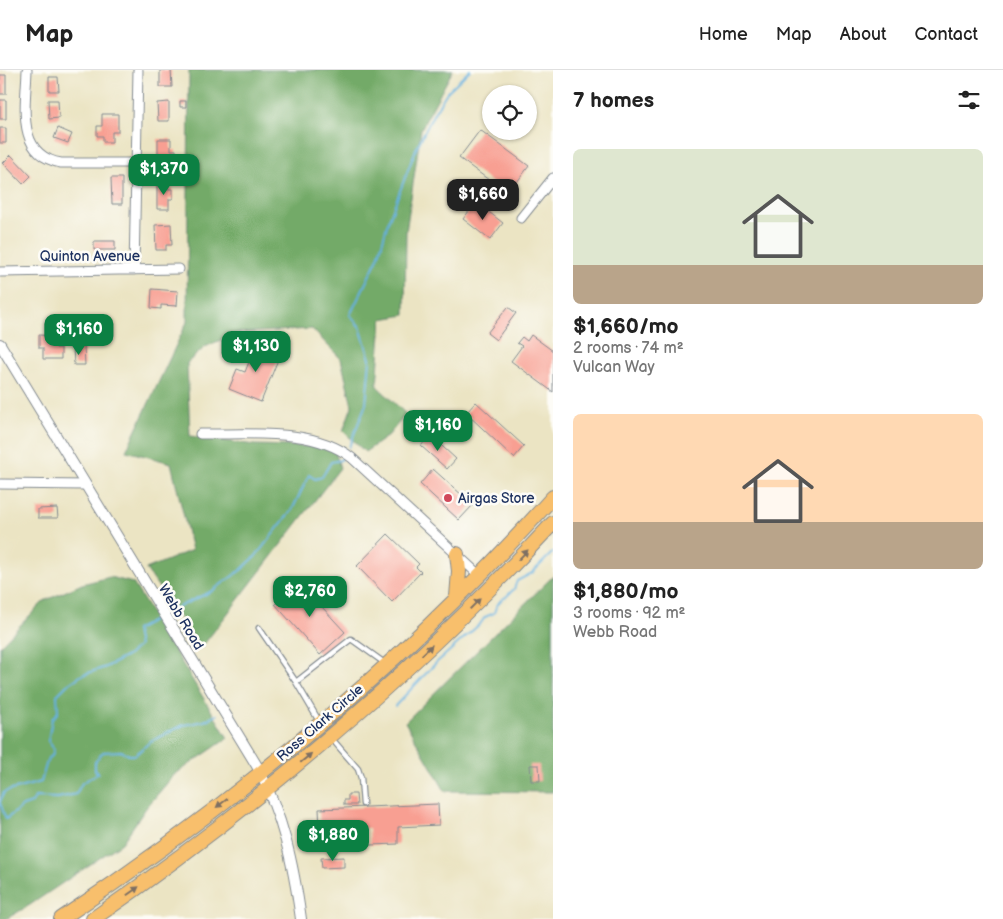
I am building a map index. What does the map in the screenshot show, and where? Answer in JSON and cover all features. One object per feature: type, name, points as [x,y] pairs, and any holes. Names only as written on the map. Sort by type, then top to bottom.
[{"type":"highway","name":"Ross Clark Circle","points":[[61,919],[168,844],[261,773],[321,723],[387,664],[457,597],[553,497]]},
{"type":"highway","name":"Ross Clark Circle","points":[[93,919],[176,860],[268,790],[331,738],[422,656],[553,523]]},
{"type":"highway","points":[[457,554],[459,571],[457,597]]},
{"type":"highway","points":[[479,575],[492,587]]},
{"type":"highway","points":[[321,723],[331,738]]},
{"type":"highway","points":[[84,904],[93,919]]},
{"type":"street","points":[[27,70],[26,130],[30,141],[41,154],[50,160],[61,163],[136,163]]},
{"type":"street","points":[[134,270],[138,70]]},
{"type":"street","points":[[521,218],[553,178]]},
{"type":"street","name":"Quinton Avenue","points":[[0,272],[179,269]]},
{"type":"street","name":"Webb Road","points":[[0,344],[261,773],[285,834],[301,919]]},
{"type":"street","points":[[200,434],[292,436],[320,440],[334,445],[352,458],[479,575]]},
{"type":"street","points":[[0,484],[85,485]]},
{"type":"lane","points":[[260,628],[321,723]]},
{"type":"lane","points":[[296,682],[351,639],[387,664]]},
{"type":"lane","points":[[331,738],[358,769],[362,784],[363,804]]},
{"type":"green space","points":[[189,70],[453,70],[421,129],[406,232],[405,315],[382,319],[377,386],[406,414],[388,436],[365,452],[343,431],[352,406],[341,359],[312,329],[237,333],[205,347],[187,363],[190,436],[255,445],[334,447],[340,468],[201,648],[146,569],[192,550],[171,463],[126,451],[187,322]]},
{"type":"green space","points":[[553,576],[553,792],[445,791],[405,722]]},
{"type":"green space","points":[[110,577],[133,583],[228,738],[174,775],[146,808],[122,843],[30,905],[6,919],[0,919],[0,646],[44,601],[82,584]]},
{"type":"building","points":[[160,70],[171,70],[172,87],[160,87]]},
{"type":"building","points":[[0,75],[6,75],[6,94],[0,94]]},
{"type":"building","points":[[49,77],[58,77],[59,91],[49,91]]},
{"type":"building","points":[[0,100],[6,100],[6,119],[0,119]]},
{"type":"building","points":[[48,100],[58,100],[59,118],[49,119]]},
{"type":"building","points":[[180,101],[186,101],[186,107],[180,107]]},
{"type":"building","points":[[169,102],[169,121],[158,121],[157,103]]},
{"type":"building","points":[[102,114],[118,114],[118,132],[112,132],[112,142],[103,142],[103,136],[97,136],[97,126],[102,126]]},
{"type":"building","points":[[0,128],[6,128],[6,143],[0,143]]},
{"type":"building","points":[[58,128],[72,134],[68,143],[54,138]]},
{"type":"building","points":[[480,130],[482,131],[482,140],[494,140],[529,166],[508,194],[459,158]]},
{"type":"building","points":[[158,139],[171,139],[171,150],[176,150],[176,161],[158,162]]},
{"type":"building","points":[[11,155],[31,176],[23,184],[3,163]]},
{"type":"building","points":[[111,178],[122,178],[122,204],[112,204]]},
{"type":"building","points":[[157,182],[168,182],[168,189],[173,189],[173,199],[169,199],[169,209],[157,209]]},
{"type":"building","points":[[476,202],[503,223],[490,240],[463,219]]},
{"type":"building","points":[[171,224],[172,245],[166,245],[166,250],[156,250],[155,225]]},
{"type":"building","points":[[94,241],[115,241],[115,250],[94,250]]},
{"type":"building","points":[[152,289],[178,291],[177,306],[161,305],[161,309],[151,308]]},
{"type":"building","points":[[508,307],[516,313],[496,340],[487,333]]},
{"type":"building","points":[[39,335],[56,336],[56,348],[61,348],[61,359],[43,359],[43,348],[39,348]]},
{"type":"building","points":[[531,335],[553,351],[553,392],[511,361],[522,346],[517,343],[522,337],[527,341]]},
{"type":"building","points":[[257,342],[281,352],[261,402],[229,389],[237,369],[245,372]]},
{"type":"building","points":[[73,346],[84,346],[85,365],[74,365]]},
{"type":"building","points":[[476,402],[524,446],[514,458],[466,413]]},
{"type":"building","points":[[430,435],[456,459],[447,469],[421,446]]},
{"type":"building","points":[[433,469],[473,505],[459,520],[420,484]]},
{"type":"building","points":[[57,508],[58,518],[38,518],[38,509]]},
{"type":"building","points":[[388,534],[419,564],[416,567],[421,572],[392,602],[357,566]]},
{"type":"building","points":[[299,582],[345,632],[320,655],[275,604]]},
{"type":"building","points":[[530,765],[539,765],[540,781],[531,781]]},
{"type":"building","points":[[348,794],[356,794],[357,805],[344,805],[344,800],[348,800]]},
{"type":"building","points":[[438,804],[439,825],[398,827],[398,844],[370,845],[369,828],[320,830],[319,809]]},
{"type":"building","points":[[344,857],[344,867],[322,868],[321,858]]},
{"type":"waterway","points":[[349,447],[366,404],[370,359],[360,327],[350,315],[378,258],[388,222],[416,149],[447,92],[470,70]]},
{"type":"waterway","points":[[170,611],[212,591],[241,570],[255,557],[292,510],[309,475],[315,479],[322,477],[331,462],[341,460],[342,458]]},
{"type":"waterway","points":[[395,706],[436,663],[481,623],[485,617],[494,613],[500,601],[514,589],[517,581],[532,573],[553,552]]},
{"type":"waterway","points":[[0,802],[4,792],[41,782],[48,758],[52,756],[54,749],[48,741],[52,719],[58,712],[57,695],[67,685],[82,675],[106,667],[127,656],[139,646],[136,630],[158,618]]},
{"type":"waterway","points":[[0,803],[6,819],[23,806],[32,803],[35,797],[58,798],[76,794],[82,783],[98,773],[95,770],[95,762],[103,752],[121,751],[129,755],[135,755],[150,742],[175,729],[204,721],[217,715]]},
{"type":"place","name":"Airgas Store","points":[[448,498]]}]
